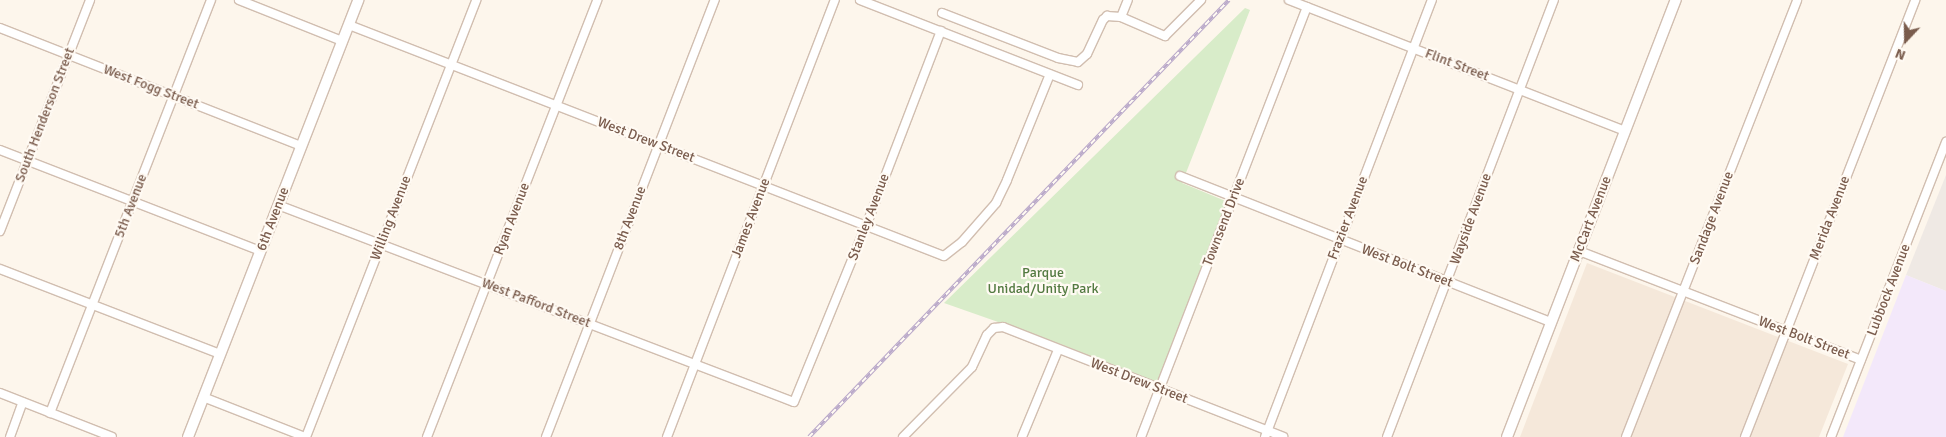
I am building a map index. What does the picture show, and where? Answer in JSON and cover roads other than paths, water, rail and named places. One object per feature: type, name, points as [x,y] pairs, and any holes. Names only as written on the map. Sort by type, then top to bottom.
[{"type":"street","name":"South Henderson Street","points":[[0,231],[90,0]]},
{"type":"street","name":"5th Avenue","points":[[50,413],[211,0]]},
{"type":"street","points":[[239,0],[342,41]]},
{"type":"street","name":"6th Avenue","points":[[188,437],[358,0]]},
{"type":"street","name":"Willing Avenue","points":[[306,437],[476,0]]},
{"type":"street","name":"Ryan Avenue","points":[[427,437],[597,0]]},
{"type":"street","name":"8th Avenue","points":[[546,437],[714,0]]},
{"type":"street","name":"James Avenue","points":[[667,437],[835,0]]},
{"type":"street","points":[[860,0],[1078,85]]},
{"type":"street","points":[[1121,17],[1128,0]]},
{"type":"street","points":[[942,13],[1072,62],[1078,62],[1087,54],[1103,20],[1111,15],[1121,17],[1165,36],[1201,0]]},
{"type":"street","name":"Flint Street","points":[[1289,0],[1625,131]]},
{"type":"street","name":"Frazier Avenue","points":[[1266,434],[1432,0]]},
{"type":"street","name":"Wayside Avenue","points":[[1388,437],[1554,0]]},
{"type":"street","name":"McCart Avenue","points":[[1507,437],[1676,0]]},
{"type":"street","name":"Sandage Avenue","points":[[1626,437],[1797,0]]},
{"type":"street","name":"Merida Avenue","points":[[1745,437],[1915,0]]},
{"type":"street","name":"Townsend Drive","points":[[1141,437],[1307,7]]},
{"type":"street","name":"West Drew Street","points":[[349,25],[944,256],[962,242],[996,203],[1050,74]]},
{"type":"street","name":"West Fogg Street","points":[[0,28],[301,146]]},
{"type":"street","name":"Stanley Avenue","points":[[794,402],[866,226],[941,31]]},
{"type":"street","name":"Lubbock Avenue","points":[[1831,437],[1946,142]]},
{"type":"street","points":[[0,150],[260,251]]},
{"type":"street","name":"West Bolt Street","points":[[1180,176],[1551,322]]},
{"type":"street","name":"West Pafford Street","points":[[278,205],[794,402]]},
{"type":"street","name":"West Bolt Street","points":[[1579,251],[1861,360]]},
{"type":"street","points":[[0,269],[220,354]]},
{"type":"street","name":"West Drew Street","points":[[903,437],[972,367],[986,336],[994,328],[1012,330],[1266,434],[1283,437]]},
{"type":"street","points":[[1022,437],[1058,350]]},
{"type":"street","points":[[0,393],[99,435],[112,437]]},
{"type":"street","points":[[203,397],[306,437]]},
{"type":"street","points":[[10,437],[23,402]]},
{"type":"railway","points":[[809,437],[1229,0]]},
{"type":"park label","name":"Parque Unidad/Unity Park","points":[[1043,282]]}]
